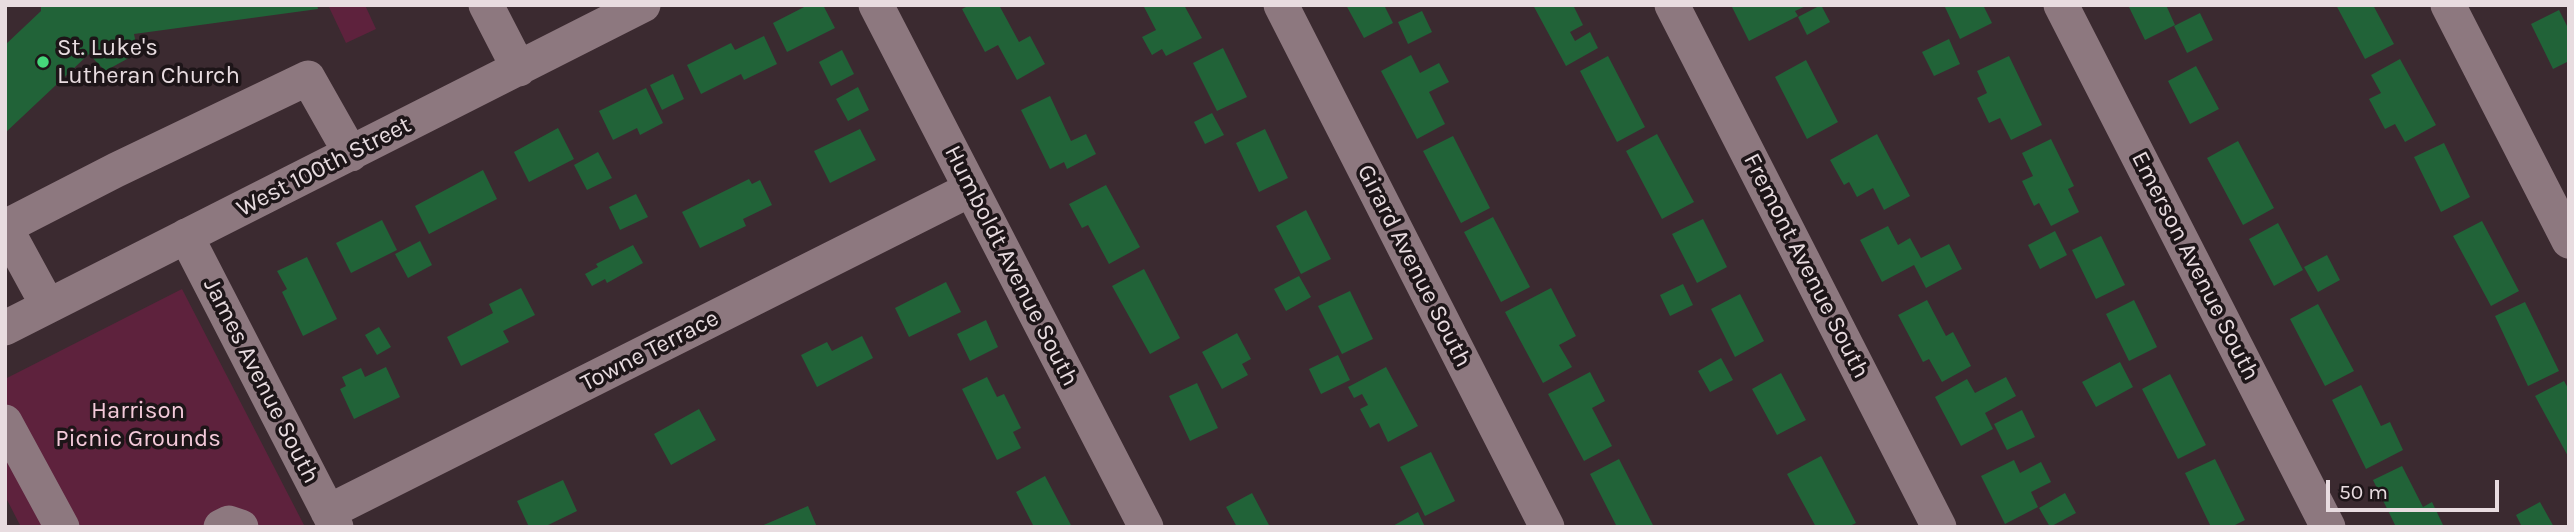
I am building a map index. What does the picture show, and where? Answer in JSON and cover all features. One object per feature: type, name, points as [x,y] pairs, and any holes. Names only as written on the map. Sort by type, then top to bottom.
[{"type":"street","points":[[486,5],[519,69]]},
{"type":"street","name":"West 100th Street","points":[[5,328],[643,5]]},
{"type":"street","name":"Humboldt Avenue South","points":[[876,5],[1146,527]]},
{"type":"street","name":"Girard Avenue South","points":[[1281,5],[1548,527]]},
{"type":"street","name":"Fremont Avenue South","points":[[1672,5],[1939,527]]},
{"type":"street","name":"Emerson Avenue South","points":[[2061,5],[2328,527]]},
{"type":"street","points":[[2448,5],[2569,241]]},
{"type":"street","points":[[48,306],[5,227],[116,170],[308,78],[351,153]]},
{"type":"street","name":"Towne Terrace","points":[[332,519],[971,189]]},
{"type":"street","name":"James Avenue South","points":[[186,236],[332,519]]},
{"type":"street","points":[[5,422],[62,527]]},
{"type":"street","points":[[221,527],[237,523],[241,527]]},
{"type":"green space","points":[[328,5],[365,5],[376,29],[346,43]]},
{"type":"green space","name":"Harrison Picnic Grounds","points":[[182,289],[305,527],[21,527],[5,496],[5,379]]},
{"type":"building","name":"St. Luke's Lutheran Church","points":[[41,5],[317,5],[318,9],[134,34],[138,53],[105,71],[89,54],[5,133],[5,45],[41,11]]},
{"type":"building","points":[[808,5],[823,5],[835,28],[787,52],[773,23]]},
{"type":"building","points":[[970,5],[999,5],[1019,42],[1030,36],[1045,64],[1017,80],[998,45],[985,52],[962,9]]},
{"type":"building","points":[[1143,5],[1184,5],[1202,38],[1166,56],[1162,49],[1152,55],[1142,37],[1156,30]]},
{"type":"building","points":[[1346,5],[1384,5],[1393,23],[1364,38]]},
{"type":"building","points":[[1533,5],[1573,5],[1583,25],[1570,32],[1575,41],[1590,32],[1598,48],[1566,66]]},
{"type":"building","points":[[1731,5],[1808,5],[1795,11],[1798,16],[1749,41]]},
{"type":"building","points":[[1821,5],[1830,22],[1807,35],[1798,17]]},
{"type":"building","points":[[1944,5],[1983,5],[1992,23],[1960,39]]},
{"type":"building","points":[[2128,5],[2166,5],[2175,25],[2145,40]]},
{"type":"building","points":[[2336,5],[2373,5],[2394,44],[2365,59]]},
{"type":"building","points":[[2559,10],[2569,30],[2569,61],[2553,69],[2531,24]]},
{"type":"building","points":[[1422,11],[1432,32],[1408,44],[1398,22]]},
{"type":"building","points":[[2200,13],[2213,40],[2187,53],[2174,26]]},
{"type":"building","points":[[764,36],[777,64],[744,80],[741,74],[701,94],[687,65],[731,43],[735,50]]},
{"type":"building","points":[[1949,39],[1960,64],[1934,76],[1922,52]]},
{"type":"building","points":[[1223,48],[1247,97],[1217,111],[1193,63]]},
{"type":"building","points":[[842,50],[854,74],[831,86],[819,62]]},
{"type":"building","points":[[1411,55],[1420,73],[1439,63],[1449,82],[1429,92],[1445,124],[1417,139],[1381,71]]},
{"type":"building","points":[[1608,56],[1645,127],[1617,142],[1580,71]]},
{"type":"building","points":[[2009,56],[2042,125],[2011,140],[2000,118],[1989,123],[1977,98],[1987,93],[1977,71]]},
{"type":"building","points":[[2400,59],[2436,125],[2405,142],[2395,124],[2385,129],[2369,99],[2381,93],[2371,75]]},
{"type":"building","points":[[1806,60],[1838,122],[1807,139],[1775,77]]},
{"type":"building","points":[[2196,66],[2219,109],[2190,124],[2168,81]]},
{"type":"building","points":[[673,74],[684,99],[662,110],[650,85]]},
{"type":"building","points":[[858,87],[869,110],[848,121],[836,99]]},
{"type":"building","points":[[646,88],[663,123],[640,135],[637,128],[613,140],[599,111]]},
{"type":"building","points":[[1050,96],[1071,141],[1086,134],[1096,154],[1067,169],[1064,162],[1050,169],[1021,110]]},
{"type":"building","points":[[1212,113],[1224,135],[1205,144],[1194,122]]},
{"type":"building","points":[[558,128],[574,159],[529,182],[514,152]]},
{"type":"building","points":[[860,129],[876,160],[830,183],[814,151]]},
{"type":"building","points":[[1265,129],[1288,178],[1259,192],[1236,143]]},
{"type":"building","points":[[1657,134],[1694,202],[1662,219],[1626,151]]},
{"type":"building","points":[[1877,134],[1910,196],[1884,210],[1873,188],[1857,197],[1849,182],[1844,185],[1830,160]]},
{"type":"building","points":[[1453,136],[1490,208],[1461,223],[1423,151]]},
{"type":"building","points":[[2051,139],[2074,186],[2068,189],[2079,212],[2051,226],[2039,203],[2034,206],[2022,181],[2033,176],[2022,153]]},
{"type":"building","points":[[2238,141],[2274,208],[2243,225],[2207,158]]},
{"type":"building","points":[[2444,143],[2470,197],[2441,212],[2414,157]]},
{"type":"building","points":[[598,152],[612,178],[587,190],[574,165]]},
{"type":"building","points":[[483,170],[497,199],[429,234],[415,206]]},
{"type":"building","points":[[749,179],[752,184],[760,180],[772,205],[743,219],[746,226],[700,248],[682,212]]},
{"type":"building","points":[[1106,185],[1140,247],[1109,264],[1088,225],[1082,228],[1069,204]]},
{"type":"building","points":[[636,194],[648,217],[620,230],[609,207]]},
{"type":"building","points":[[1306,210],[1331,259],[1301,274],[1276,226]]},
{"type":"building","points":[[1493,217],[1530,287],[1501,302],[1464,232]]},
{"type":"building","points":[[1703,219],[1727,267],[1697,283],[1672,234]]},
{"type":"building","points":[[382,220],[397,250],[351,273],[336,243]]},
{"type":"building","points":[[2482,221],[2519,291],[2491,306],[2453,236]]},
{"type":"building","points":[[2278,223],[2303,270],[2274,286],[2249,239]]},
{"type":"building","points":[[1888,226],[1898,245],[1910,238],[1921,258],[1949,244],[1962,269],[1926,288],[1914,265],[1882,282],[1860,240]]},
{"type":"building","points":[[2055,231],[2067,255],[2040,269],[2028,245]]},
{"type":"building","points":[[2101,236],[2125,285],[2096,299],[2072,250]]},
{"type":"building","points":[[420,241],[432,265],[408,278],[395,254]]},
{"type":"building","points":[[633,245],[643,263],[607,283],[605,279],[592,286],[585,274],[598,267],[596,264]]},
{"type":"building","points":[[2327,255],[2340,280],[2318,292],[2304,267]]},
{"type":"building","points":[[307,257],[337,319],[303,336],[282,292],[287,289],[277,271]]},
{"type":"building","points":[[1144,269],[1180,338],[1150,354],[1112,286]]},
{"type":"building","points":[[1299,276],[1311,297],[1286,311],[1274,289]]},
{"type":"building","points":[[946,282],[961,312],[909,337],[895,308]]},
{"type":"building","points":[[1683,284],[1693,305],[1670,316],[1660,295]]},
{"type":"building","points":[[521,288],[535,315],[503,331],[509,342],[461,366],[447,337],[493,313],[489,304]]},
{"type":"building","points":[[1551,288],[1576,336],[1559,345],[1572,367],[1543,383],[1505,312]]},
{"type":"building","points":[[1350,291],[1373,339],[1342,354],[1318,306]]},
{"type":"building","points":[[1740,294],[1764,341],[1735,357],[1711,309]]},
{"type":"building","points":[[1927,300],[1946,336],[1953,332],[1971,366],[1942,382],[1929,359],[1923,362],[1898,315]]},
{"type":"building","points":[[2134,300],[2157,347],[2129,361],[2106,314]]},
{"type":"building","points":[[2525,302],[2559,371],[2528,386],[2495,316]]},
{"type":"building","points":[[2318,304],[2354,371],[2325,386],[2290,319]]},
{"type":"building","points":[[986,320],[998,347],[970,361],[957,334]]},
{"type":"building","points":[[379,327],[391,347],[377,355],[365,335]]},
{"type":"building","points":[[1237,333],[1251,359],[1242,364],[1248,375],[1222,389],[1202,352]]},
{"type":"building","points":[[862,336],[873,358],[817,387],[801,355],[827,342],[832,351]]},
{"type":"building","points":[[1338,355],[1350,380],[1321,394],[1309,369]]},
{"type":"building","points":[[1721,358],[1733,380],[1710,392],[1698,371]]},
{"type":"building","points":[[2120,362],[2133,387],[2096,407],[2082,382]]},
{"type":"building","points":[[386,367],[400,397],[354,419],[340,389],[346,386],[342,377],[361,368],[365,377]]},
{"type":"building","points":[[1386,367],[1418,426],[1388,442],[1379,423],[1370,428],[1360,409],[1368,405],[1362,394],[1354,398],[1348,387]]},
{"type":"building","points":[[1590,372],[1605,401],[1592,408],[1612,446],[1584,461],[1548,394]]},
{"type":"building","points":[[1781,373],[1806,420],[1777,435],[1752,389]]},
{"type":"building","points":[[2170,374],[2206,445],[2178,459],[2142,389]]},
{"type":"building","points":[[987,377],[997,397],[1004,394],[1021,428],[1013,432],[1021,448],[997,460],[962,389]]},
{"type":"building","points":[[2006,377],[2016,396],[1985,413],[1993,429],[1961,446],[1935,397],[1967,379],[1975,393]]},
{"type":"building","points":[[2564,381],[2569,390],[2569,458],[2535,396]]},
{"type":"building","points":[[1197,383],[1218,428],[1190,441],[1169,396]]},
{"type":"building","points":[[2361,385],[2381,426],[2390,422],[2403,450],[2366,469],[2332,400]]},
{"type":"building","points":[[699,409],[716,440],[671,465],[654,434]]},
{"type":"building","points":[[2022,410],[2035,437],[2007,450],[1994,424]]},
{"type":"building","points":[[1431,452],[1455,501],[1425,516],[1400,467]]},
{"type":"building","points":[[1821,456],[1856,523],[1848,527],[1816,527],[1787,474]]},
{"type":"building","points":[[1619,459],[1654,527],[1617,527],[1590,474]]},
{"type":"building","points":[[2215,459],[2245,520],[2231,527],[2211,527],[2185,473]]},
{"type":"building","points":[[2014,460],[2020,473],[2041,462],[2051,482],[2031,492],[2038,507],[2005,524],[1981,476]]},
{"type":"building","points":[[2402,466],[2423,507],[2432,502],[2444,527],[2396,527],[2373,480]]},
{"type":"building","points":[[1045,476],[1072,527],[1034,527],[1016,492]]},
{"type":"building","points":[[563,480],[577,511],[544,527],[529,527],[517,501]]},
{"type":"building","points":[[1252,493],[1270,527],[1237,527],[1226,507]]},
{"type":"building","points":[[2065,493],[2076,513],[2050,527],[2039,508]]},
{"type":"building","points":[[2540,502],[2554,527],[2522,527],[2516,515]]},
{"type":"building","points":[[808,506],[817,527],[759,527]]},
{"type":"building","points":[[1418,512],[1425,527],[1391,527]]},
{"type":"place","name":"St. Luke's Lutheran Church","points":[[43,62]]}]
